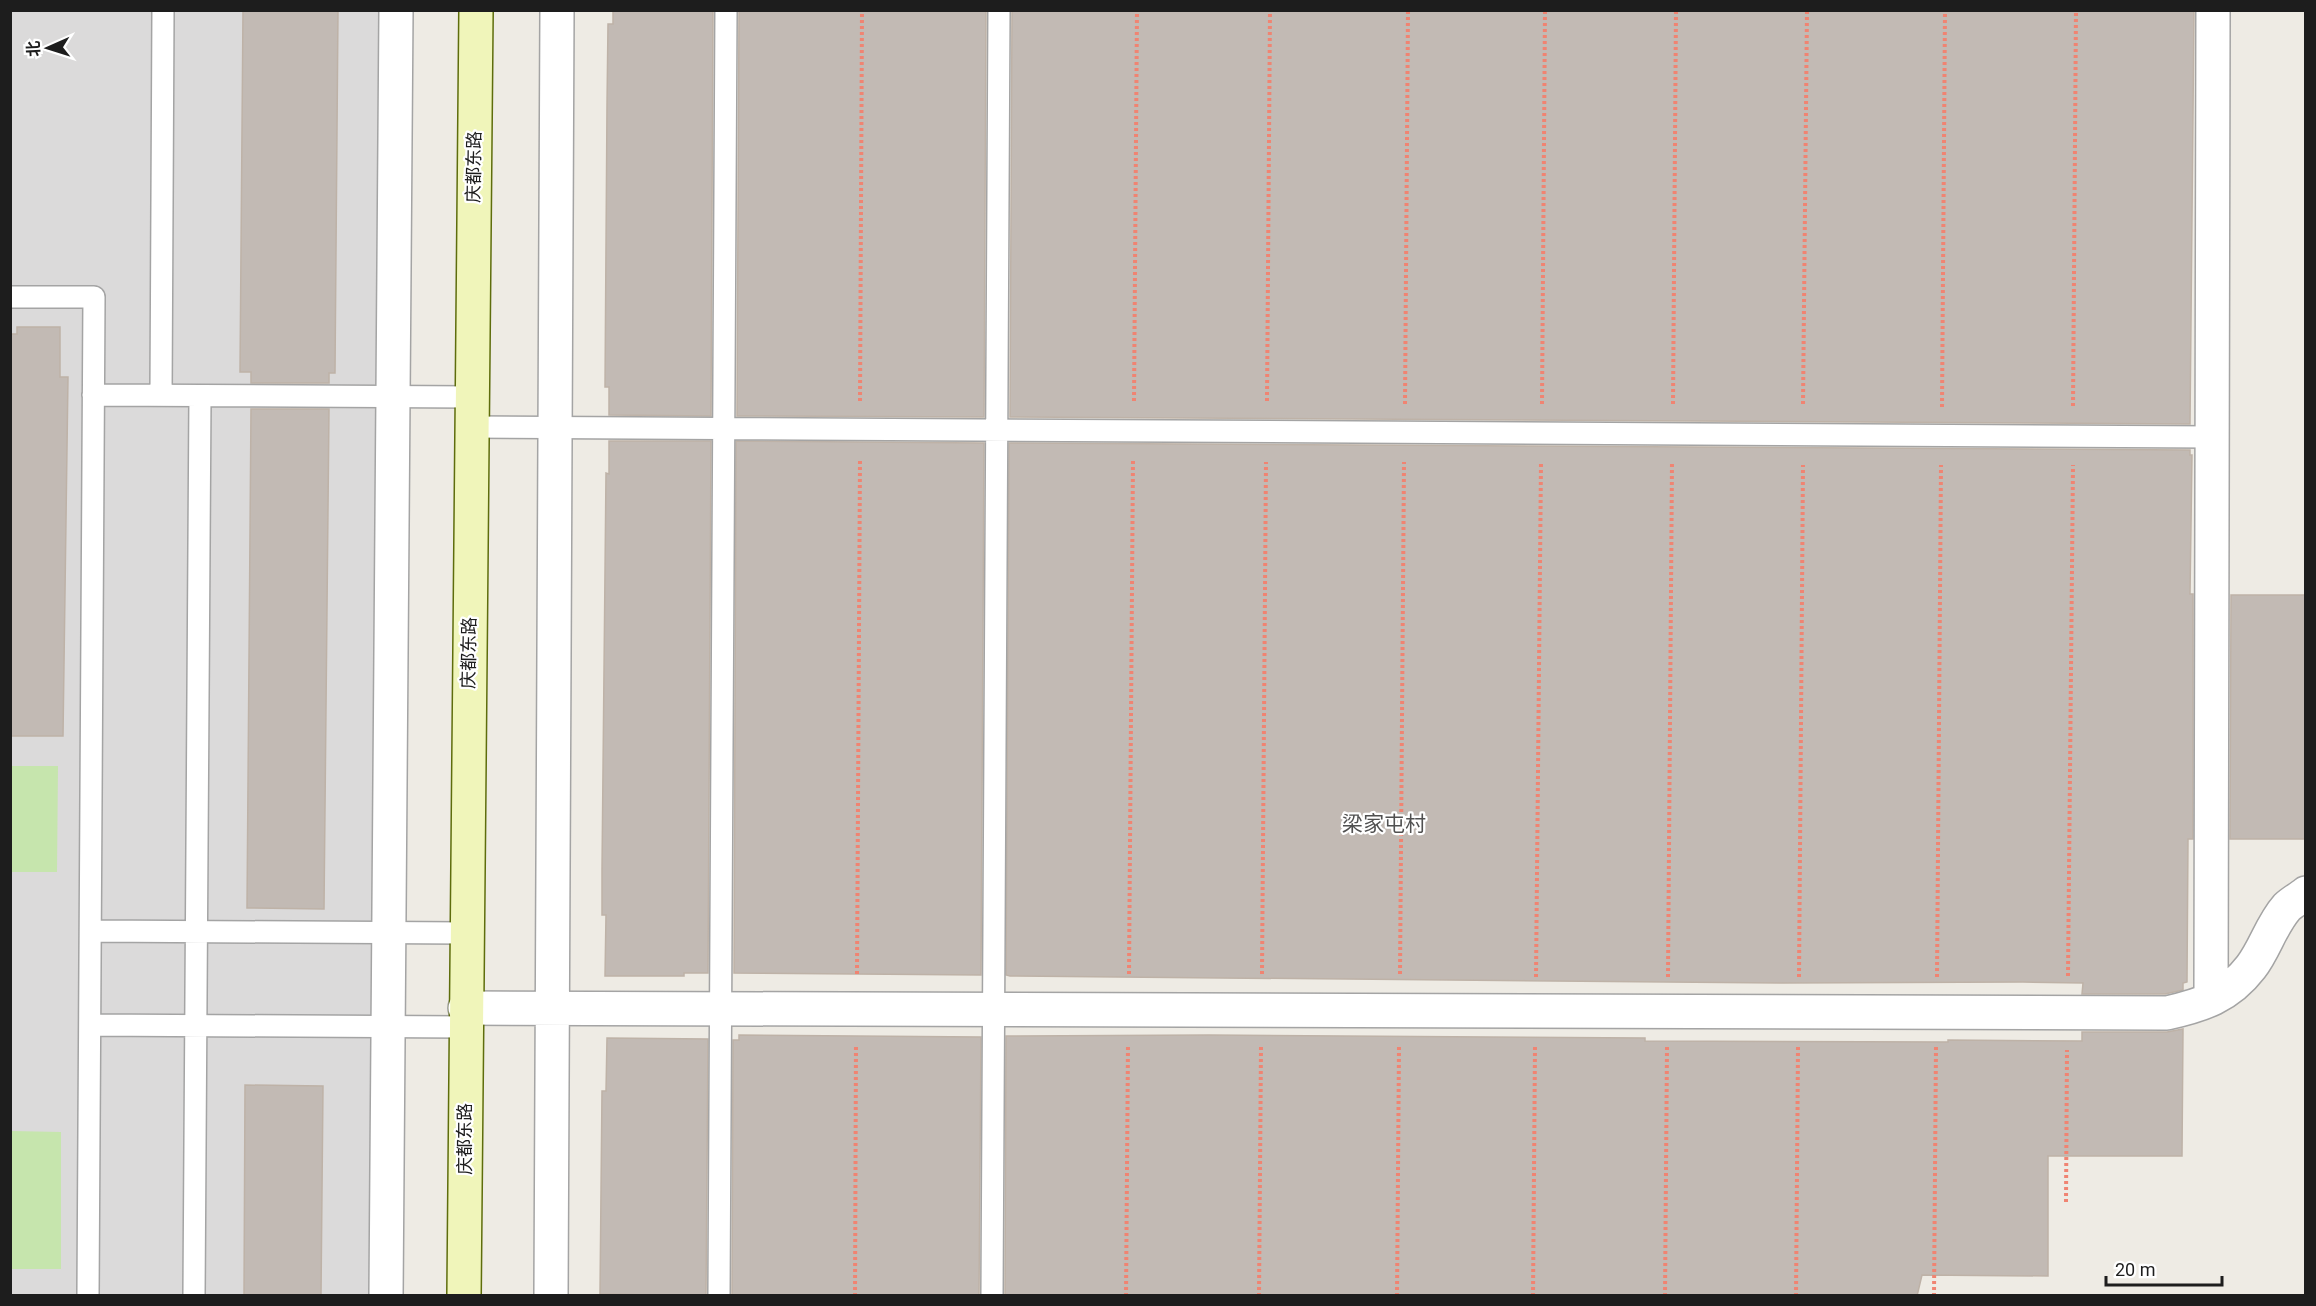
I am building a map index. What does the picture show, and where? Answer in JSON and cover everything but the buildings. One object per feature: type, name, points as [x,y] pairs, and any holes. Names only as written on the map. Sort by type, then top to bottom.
[{"type":"street","points":[[386,1296],[396,10]]},
{"type":"street","name":"庆都东路","points":[[464,1296],[476,10]]},
{"type":"street","points":[[550,1296],[557,10]]},
{"type":"street","points":[[2211,999],[2213,10]]},
{"type":"street","points":[[465,1018],[552,1008],[2167,1013],[2201,1005],[2229,989],[2251,967],[2273,927],[2288,906],[2306,893]]},
{"type":"lane","points":[[161,395],[163,10]]},
{"type":"lane","points":[[719,1296],[726,10]]},
{"type":"lane","points":[[992,1296],[999,10]]},
{"type":"lane","points":[[10,297],[94,297],[88,1296]]},
{"type":"lane","points":[[93,395],[393,397],[555,427],[2212,437]]},
{"type":"lane","points":[[194,1296],[200,396]]},
{"type":"lane","points":[[91,931],[466,933]]},
{"type":"lane","points":[[90,1025],[388,1027],[465,1018]]},
{"type":"path","points":[[855,1296],[862,10]]},
{"type":"path","points":[[1126,1296],[1137,10]]},
{"type":"path","points":[[1259,1296],[1270,10]]},
{"type":"path","points":[[1397,1296],[1408,10]]},
{"type":"path","points":[[1533,1296],[1545,10]]},
{"type":"path","points":[[1665,1296],[1676,10]]},
{"type":"path","points":[[1796,1296],[1807,10]]},
{"type":"path","points":[[1934,1296],[1945,10]]},
{"type":"path","points":[[2066,1202],[2076,10]]},
{"type":"shaded area","points":[[10,11],[380,11],[370,1295],[11,1295]]},
{"type":"green space","points":[[11,766],[58,766],[57,872],[11,872]]},
{"type":"green space","points":[[11,1131],[61,1132],[61,1269],[11,1269]]},
{"type":"district","name":"梁家屯村","points":[[1384,824]]}]
